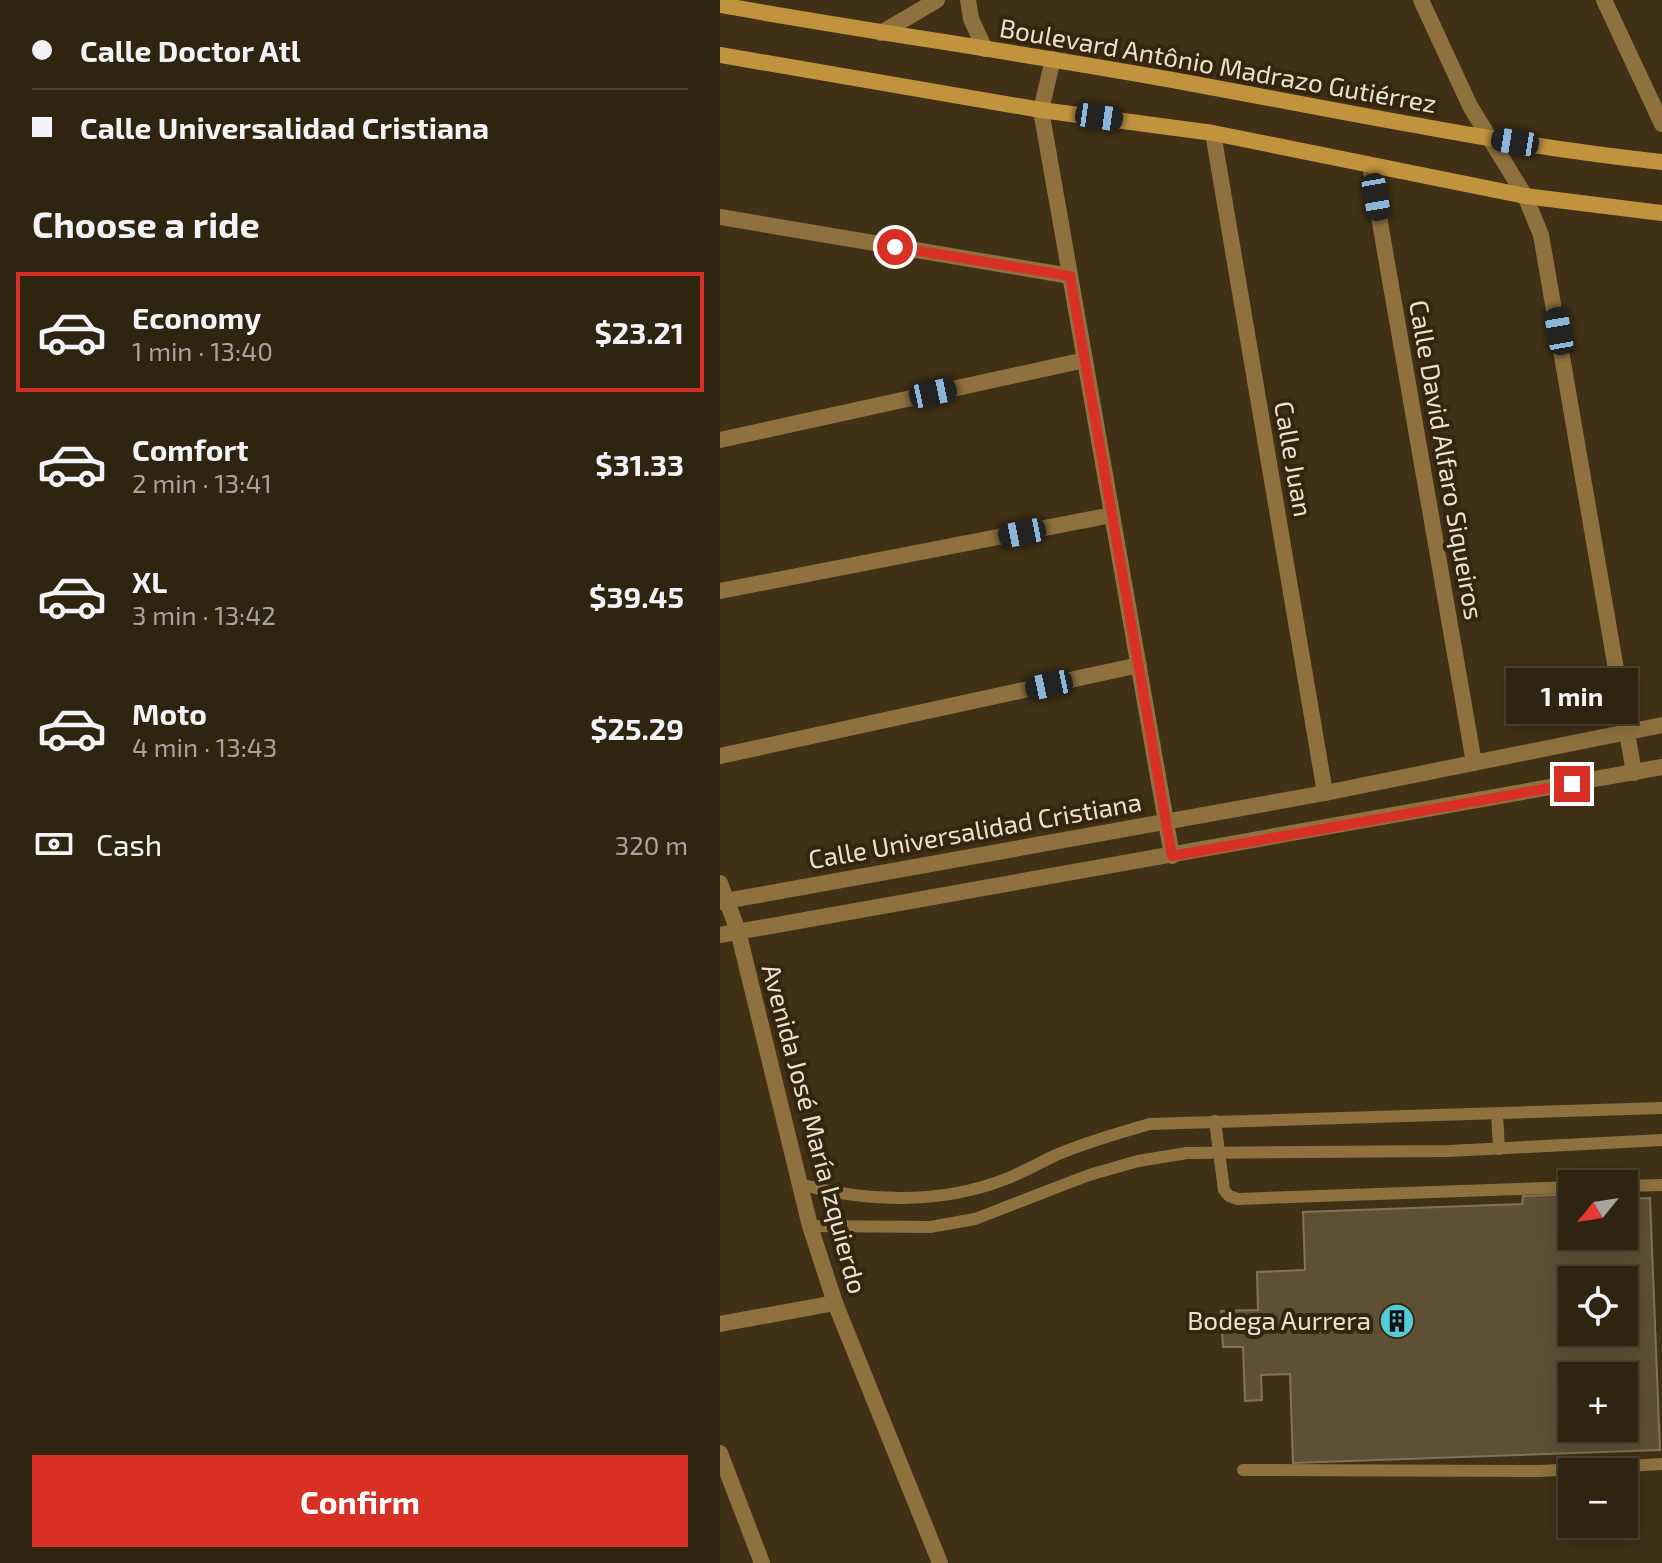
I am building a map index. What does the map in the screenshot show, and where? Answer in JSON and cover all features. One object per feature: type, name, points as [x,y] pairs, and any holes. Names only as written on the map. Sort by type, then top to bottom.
[{"type":"street","points":[[881,33],[937,0]]},
{"type":"street","points":[[968,0],[971,19],[985,49]]},
{"type":"street","points":[[1421,0],[1450,66],[1487,137],[1525,196],[1541,235],[1634,773]]},
{"type":"street","points":[[1604,0],[1662,124]]},
{"type":"street","name":"Boulevard Antônio Madrazo Gutiérrez","points":[[720,5],[1053,59],[1598,156],[1662,162]]},
{"type":"street","points":[[720,55],[1041,110],[1213,133],[1525,196],[1662,213]]},
{"type":"street","points":[[1053,59],[1041,110],[1172,856]]},
{"type":"street","name":"Calle Juan","points":[[1213,133],[1325,793]]},
{"type":"street","name":"Calle David Alfaro Siqueiros","points":[[1370,165],[1474,763]]},
{"type":"street","points":[[720,217],[1070,276]]},
{"type":"street","points":[[720,440],[1085,360]]},
{"type":"street","points":[[720,591],[1112,515]]},
{"type":"street","points":[[720,756],[1139,665]]},
{"type":"street","name":"Calle Universalidad Cristiana","points":[[723,902],[1325,793],[1662,725]]},
{"type":"street","points":[[720,935],[1662,767]]},
{"type":"street","name":"Avenida José María Izquierdo","points":[[720,883],[723,902],[738,931],[810,1226],[835,1303],[940,1563]]},
{"type":"street","points":[[720,1324],[835,1303]]},
{"type":"street","points":[[720,1453],[762,1563]]},
{"type":"lane","points":[[799,1184],[866,1197],[915,1198],[962,1192],[1005,1179],[1102,1137],[1150,1124],[1662,1108]]},
{"type":"lane","points":[[1497,1114],[1499,1149]]},
{"type":"lane","points":[[1215,1121],[1224,1190],[1238,1199],[1558,1188]]},
{"type":"lane","points":[[810,1226],[930,1227],[975,1219],[1089,1175],[1187,1153],[1449,1151],[1662,1140]]},
{"type":"lane","points":[[1638,1186],[1662,1185]]},
{"type":"lane","points":[[1243,1470],[1540,1471],[1662,1464]]},
{"type":"building","name":"Bodega Aurrera","points":[[1558,1195],[1558,1250],[1638,1250],[1638,1198],[1650,1198],[1660,1450],[1293,1463],[1290,1374],[1261,1375],[1262,1400],[1245,1401],[1243,1347],[1223,1347],[1221,1311],[1258,1310],[1257,1272],[1305,1270],[1303,1212],[1522,1204],[1523,1196]]},
{"type":"place","name":"Bodega Aurrera","points":[[1397,1321]]},
{"type":"route","points":[[895,247],[1070,276],[1172,856],[1572,784]]}]
